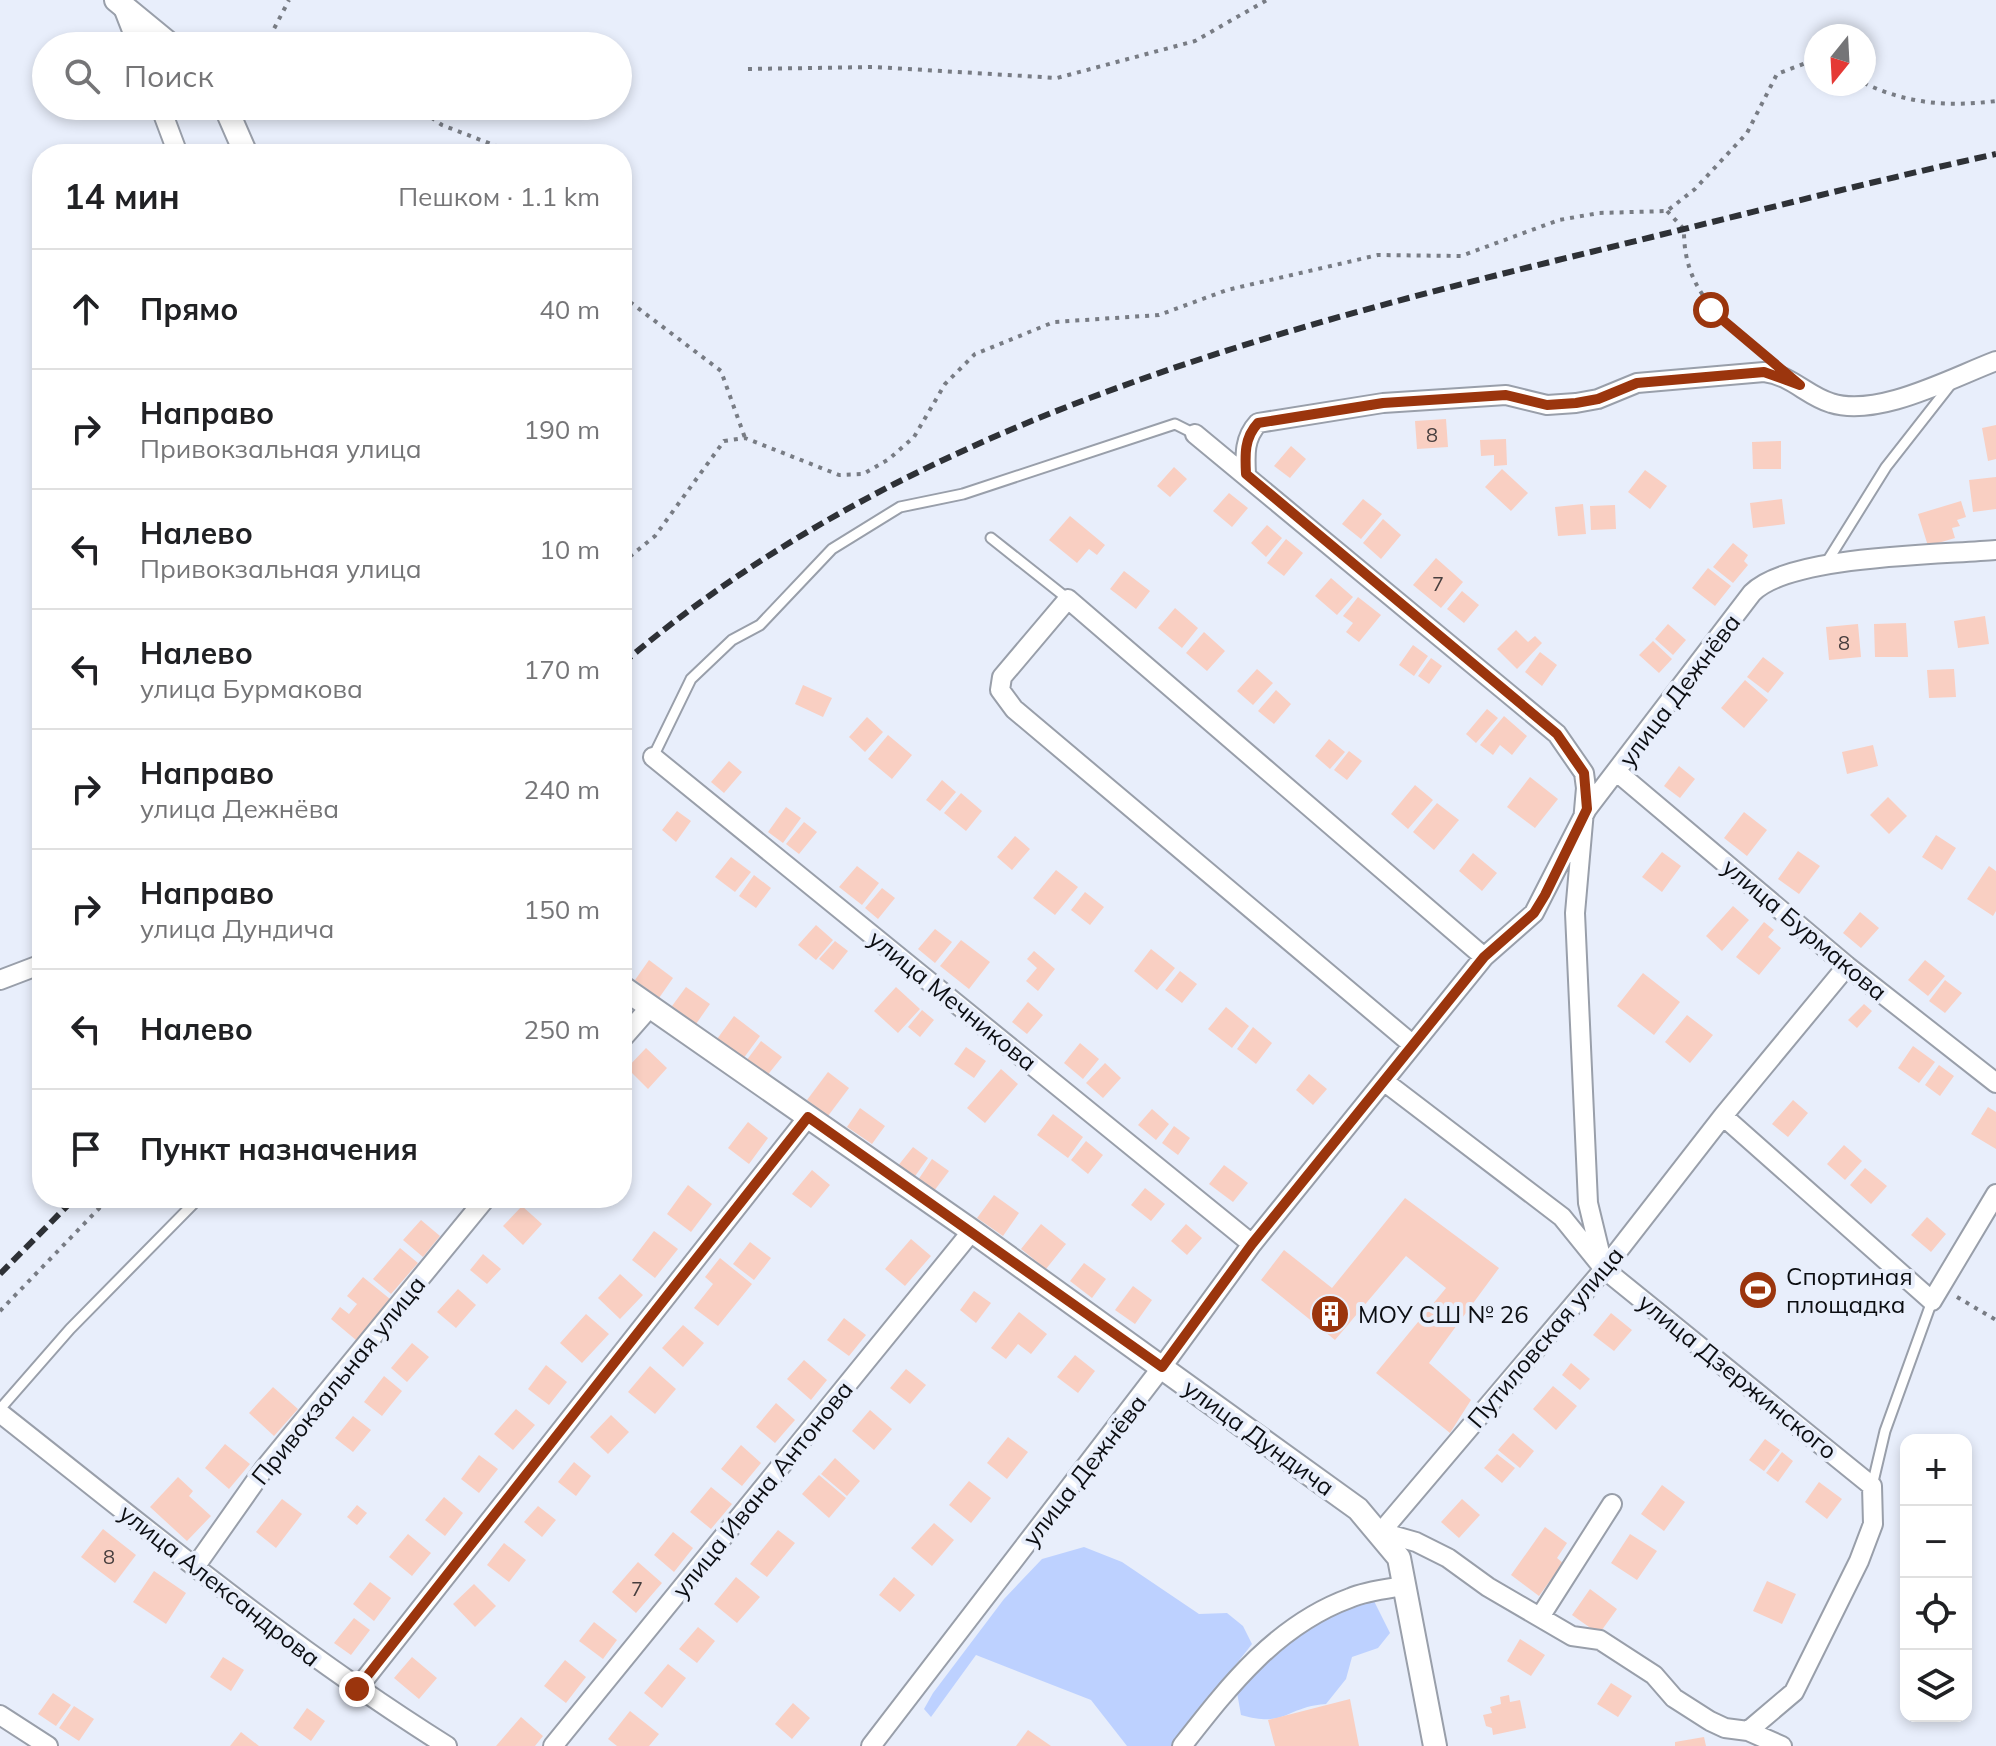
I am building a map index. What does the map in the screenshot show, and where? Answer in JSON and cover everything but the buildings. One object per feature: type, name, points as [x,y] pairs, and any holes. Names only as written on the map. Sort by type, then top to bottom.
[{"type":"street","points":[[119,2],[132,32]]},
{"type":"street","points":[[119,2],[155,32]]},
{"type":"street","points":[[165,120],[174,144]]},
{"type":"street","points":[[231,120],[242,144]]},
{"type":"street","points":[[1246,474],[1245,452],[1250,432],[1258,423],[1383,403],[1506,395],[1547,405],[1576,403],[1598,399],[1637,383],[1764,372],[1777,374],[1828,402],[1852,408],[1883,403],[1996,361]]},
{"type":"street","points":[[1195,434],[1557,734],[1584,773],[1587,809],[1575,913],[1588,1203],[1604,1269]]},
{"type":"street","name":"улица Дежнёва","points":[[871,1746],[1162,1367],[1252,1244],[1484,957],[1534,913],[1587,809],[1763,582],[1825,565],[1996,550]]},
{"type":"street","points":[[1413,1045],[1014,709],[1000,690],[1002,677],[1068,599],[1484,957]]},
{"type":"street","name":"улица Мечникова","points":[[653,757],[1252,1244]]},
{"type":"street","name":"улица Бурмакова","points":[[1617,772],[1847,966],[1996,1083]]},
{"type":"street","name":"Путиловская улица","points":[[1381,1532],[1604,1269],[1723,1116],[1847,966]]},
{"type":"street","points":[[0,980],[32,968]]},
{"type":"street","name":"улица Дундича","points":[[632,994],[1162,1367],[1358,1509],[1381,1532],[1416,1542],[1448,1558],[1488,1587],[1572,1636],[1600,1640],[1628,1656],[1654,1675],[1674,1698],[1710,1721],[1725,1728],[1748,1731],[1782,1746]]},
{"type":"street","points":[[632,1028],[651,1006]]},
{"type":"street","name":"улица Дзержинского","points":[[1385,1082],[1562,1217],[1604,1269],[1872,1486]]},
{"type":"street","points":[[1723,1116],[1936,1294],[1996,1194]]},
{"type":"street","points":[[357,1689],[808,1117]]},
{"type":"street","name":"Привокзальная улица","points":[[195,1567],[264,1469],[478,1208]]},
{"type":"street","name":"улица Ивана Антонова","points":[[553,1746],[972,1231]]},
{"type":"street","name":"улица Александрова","points":[[0,1411],[195,1567],[357,1689],[447,1746]]},
{"type":"street","points":[[1748,1731],[1794,1692],[1859,1561],[1873,1524],[1872,1486]]},
{"type":"street","points":[[1540,1617],[1612,1504]]},
{"type":"street","points":[[1381,1532],[1399,1558],[1435,1746]]},
{"type":"street","points":[[1182,1746],[1231,1683],[1282,1633],[1350,1597],[1404,1586]]},
{"type":"street","points":[[0,1715],[48,1746]]},
{"type":"lane","points":[[1825,565],[1886,467],[1957,376]]},
{"type":"lane","points":[[653,757],[691,679],[732,640],[760,625],[832,549],[900,507],[963,494],[1175,424],[1195,434]]},
{"type":"lane","points":[[991,538],[1068,599]]},
{"type":"lane","points":[[0,1411],[70,1329],[189,1208]]},
{"type":"lane","points":[[1872,1486],[1885,1431],[1936,1294]]},
{"type":"path","points":[[272,32],[289,0]]},
{"type":"path","points":[[748,69],[875,67],[1057,78],[1195,41],[1267,0]]},
{"type":"path","points":[[632,555],[655,536],[724,441],[745,438],[839,475],[863,474],[889,459],[914,437],[945,384],[975,354],[1054,322],[1159,315],[1227,290],[1378,255],[1461,256],[1559,220],[1599,213],[1667,211],[1695,189],[1747,133],[1777,74],[1804,64]]},
{"type":"path","points":[[1876,89],[1923,103],[1966,105],[1996,101]]},
{"type":"path","points":[[435,120],[491,144]]},
{"type":"path","points":[[1667,211],[1684,229],[1683,259],[1711,310],[1767,357]]},
{"type":"path","points":[[632,304],[721,371],[745,438]]},
{"type":"path","points":[[0,1311],[99,1208]]},
{"type":"path","points":[[1936,1294],[1996,1320]]},
{"type":"shaded area","points":[[1084,1547],[1122,1562],[1199,1614],[1227,1613],[1243,1626],[1252,1644],[1172,1746],[1127,1746],[1091,1700],[976,1655],[931,1717],[924,1709],[933,1693],[1004,1599],[1042,1559]]},
{"type":"shaded area","points":[[1374,1601],[1390,1633],[1378,1648],[1352,1657],[1346,1679],[1326,1704],[1277,1718],[1241,1715],[1236,1687],[1282,1645],[1298,1632],[1334,1612]]},
{"type":"railway","points":[[632,656],[728,583],[841,513],[959,453],[1081,401],[1206,357],[1334,318],[1844,189],[1996,154]]},
{"type":"railway","points":[[0,1274],[65,1208]]},
{"type":"place","name":"Спортиная площадка","points":[[1758,1290]]},
{"type":"place","name":"МОУ СШ № 26","points":[[1330,1314]]},
{"type":"route","points":[[357,1689],[808,1117],[1162,1367],[1252,1244],[1484,957],[1534,913],[1587,809],[1584,773],[1557,734],[1246,474],[1245,452],[1250,432],[1258,423],[1383,403],[1506,395],[1547,405],[1576,403],[1598,399],[1637,383],[1764,372],[1777,374],[1800,385],[1711,310]]}]
